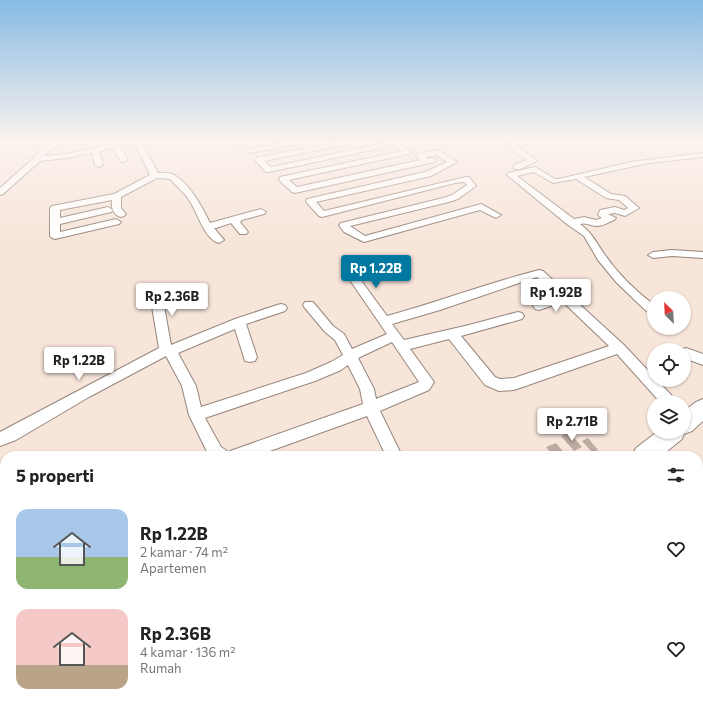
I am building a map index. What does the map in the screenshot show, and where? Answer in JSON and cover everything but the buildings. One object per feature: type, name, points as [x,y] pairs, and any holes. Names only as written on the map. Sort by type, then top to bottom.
[{"type":"highway","points":[[650,451],[664,439]]},
{"type":"street","points":[[0,192],[21,174]]},
{"type":"street","points":[[306,174],[283,179],[295,190],[366,174]]},
{"type":"street","points":[[428,174],[310,201],[322,214],[466,179],[471,183],[472,186],[455,197],[344,226],[347,230],[364,239],[481,207],[496,214]]},
{"type":"street","points":[[511,175],[515,174]]},
{"type":"street","points":[[544,174],[556,181],[585,174]]},
{"type":"street","points":[[114,204],[118,218],[55,236],[55,208],[114,204],[155,176],[166,175],[173,177],[194,200],[207,227],[261,212]]},
{"type":"street","points":[[511,175],[587,234],[593,241],[602,258],[647,304]]},
{"type":"street","points":[[357,176],[392,214]]},
{"type":"street","points":[[571,222],[584,220],[597,223],[610,218],[603,214],[603,212],[615,210],[625,213],[634,208],[622,198],[609,196],[577,176]]},
{"type":"street","points":[[55,222],[114,204],[142,191]]},
{"type":"street","points":[[442,201],[456,214]]},
{"type":"street","points":[[239,218],[235,222],[243,232]]},
{"type":"street","points":[[213,225],[209,228],[219,240]]},
{"type":"street","points":[[653,255],[672,253],[703,255]]},
{"type":"street","points":[[250,451],[371,408],[427,383],[348,270]]},
{"type":"street","points":[[385,322],[436,307],[537,273],[541,274],[619,348],[663,395]]},
{"type":"street","points":[[156,295],[165,348],[188,386],[196,415],[214,451]]},
{"type":"street","points":[[539,306],[565,297]]},
{"type":"street","points":[[309,305],[328,329],[340,337],[367,389],[371,408],[392,451]]},
{"type":"street","points":[[0,439],[11,435],[84,393],[172,349],[239,322],[281,308]]},
{"type":"street","points":[[196,415],[310,377],[336,366],[350,356],[398,341],[452,334],[518,316]]},
{"type":"street","points":[[239,322],[250,357]]},
{"type":"street","points":[[452,334],[490,381],[499,385],[514,384],[619,348]]},
{"type":"street","points":[[691,355],[703,360]]}]
